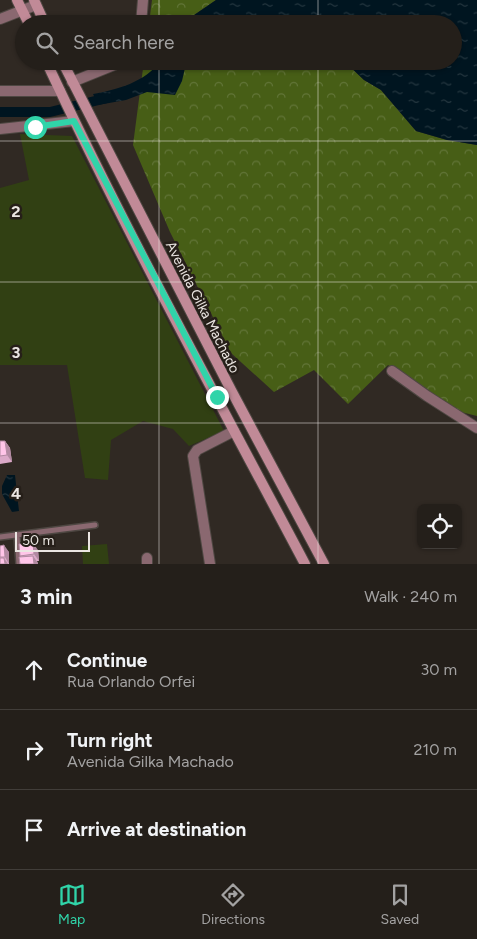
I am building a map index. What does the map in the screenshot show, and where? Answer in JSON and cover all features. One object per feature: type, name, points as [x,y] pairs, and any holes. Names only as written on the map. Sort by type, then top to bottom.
[{"type":"street","points":[[17,0],[25,15]]},
{"type":"street","points":[[142,15],[143,0]]},
{"type":"street","points":[[0,19],[23,11],[35,2],[41,15]]},
{"type":"street","name":"Avenida Gilka Machado","points":[[50,70],[234,431],[305,564]]},
{"type":"street","name":"Avenida Gilka Machado","points":[[66,70],[84,108],[230,390],[324,564]]},
{"type":"street","points":[[72,82],[102,70]]},
{"type":"street","points":[[0,91],[62,96]]},
{"type":"street","points":[[0,129],[73,117]]},
{"type":"street","points":[[392,371],[477,428]]},
{"type":"street","points":[[217,397],[230,390]]},
{"type":"street","points":[[210,564],[193,456],[197,450],[234,431]]},
{"type":"street","points":[[289,534],[303,526]]},
{"type":"lane","points":[[0,537],[95,525]]},
{"type":"lane","points":[[17,535],[19,564]]},
{"type":"green space","points":[[152,0],[216,0],[194,15],[150,15]]},
{"type":"green space","points":[[143,70],[353,70],[364,80],[381,90],[416,131],[447,140],[477,145],[477,416],[461,412],[388,365],[348,404],[314,370],[274,392],[231,353],[170,232],[133,145]]},
{"type":"green space","points":[[20,134],[72,136],[224,431],[189,446],[173,429],[143,421],[111,440],[108,480],[85,478],[67,365],[0,365],[0,188],[29,180]]},
{"type":"green space","points":[[107,544],[109,564],[83,564],[82,546]]},
{"type":"water","points":[[216,0],[477,0],[477,145],[447,140],[416,131],[381,90],[364,80],[353,70],[462,70],[462,15],[194,15]]},
{"type":"water","points":[[152,70],[185,70],[182,81],[175,95],[147,92],[126,100],[98,105],[93,94],[130,84]]},
{"type":"water","points":[[7,475],[15,475],[19,511],[12,512],[2,494],[2,486]]},
{"type":"building","points":[[0,441],[5,441],[7,455],[0,456]]},
{"type":"building","points":[[33,543],[34,554],[20,556],[19,544]]},
{"type":"building","points":[[4,545],[5,557],[0,557],[0,546]]},
{"type":"building","points":[[33,556],[34,564],[20,564],[19,557]]},
{"type":"building","points":[[0,558],[4,558],[5,564],[0,564]]},
{"type":"waterway","points":[[0,112],[50,112],[107,98]]},
{"type":"route","points":[[35,127],[66,124],[74,121],[217,397]]}]
